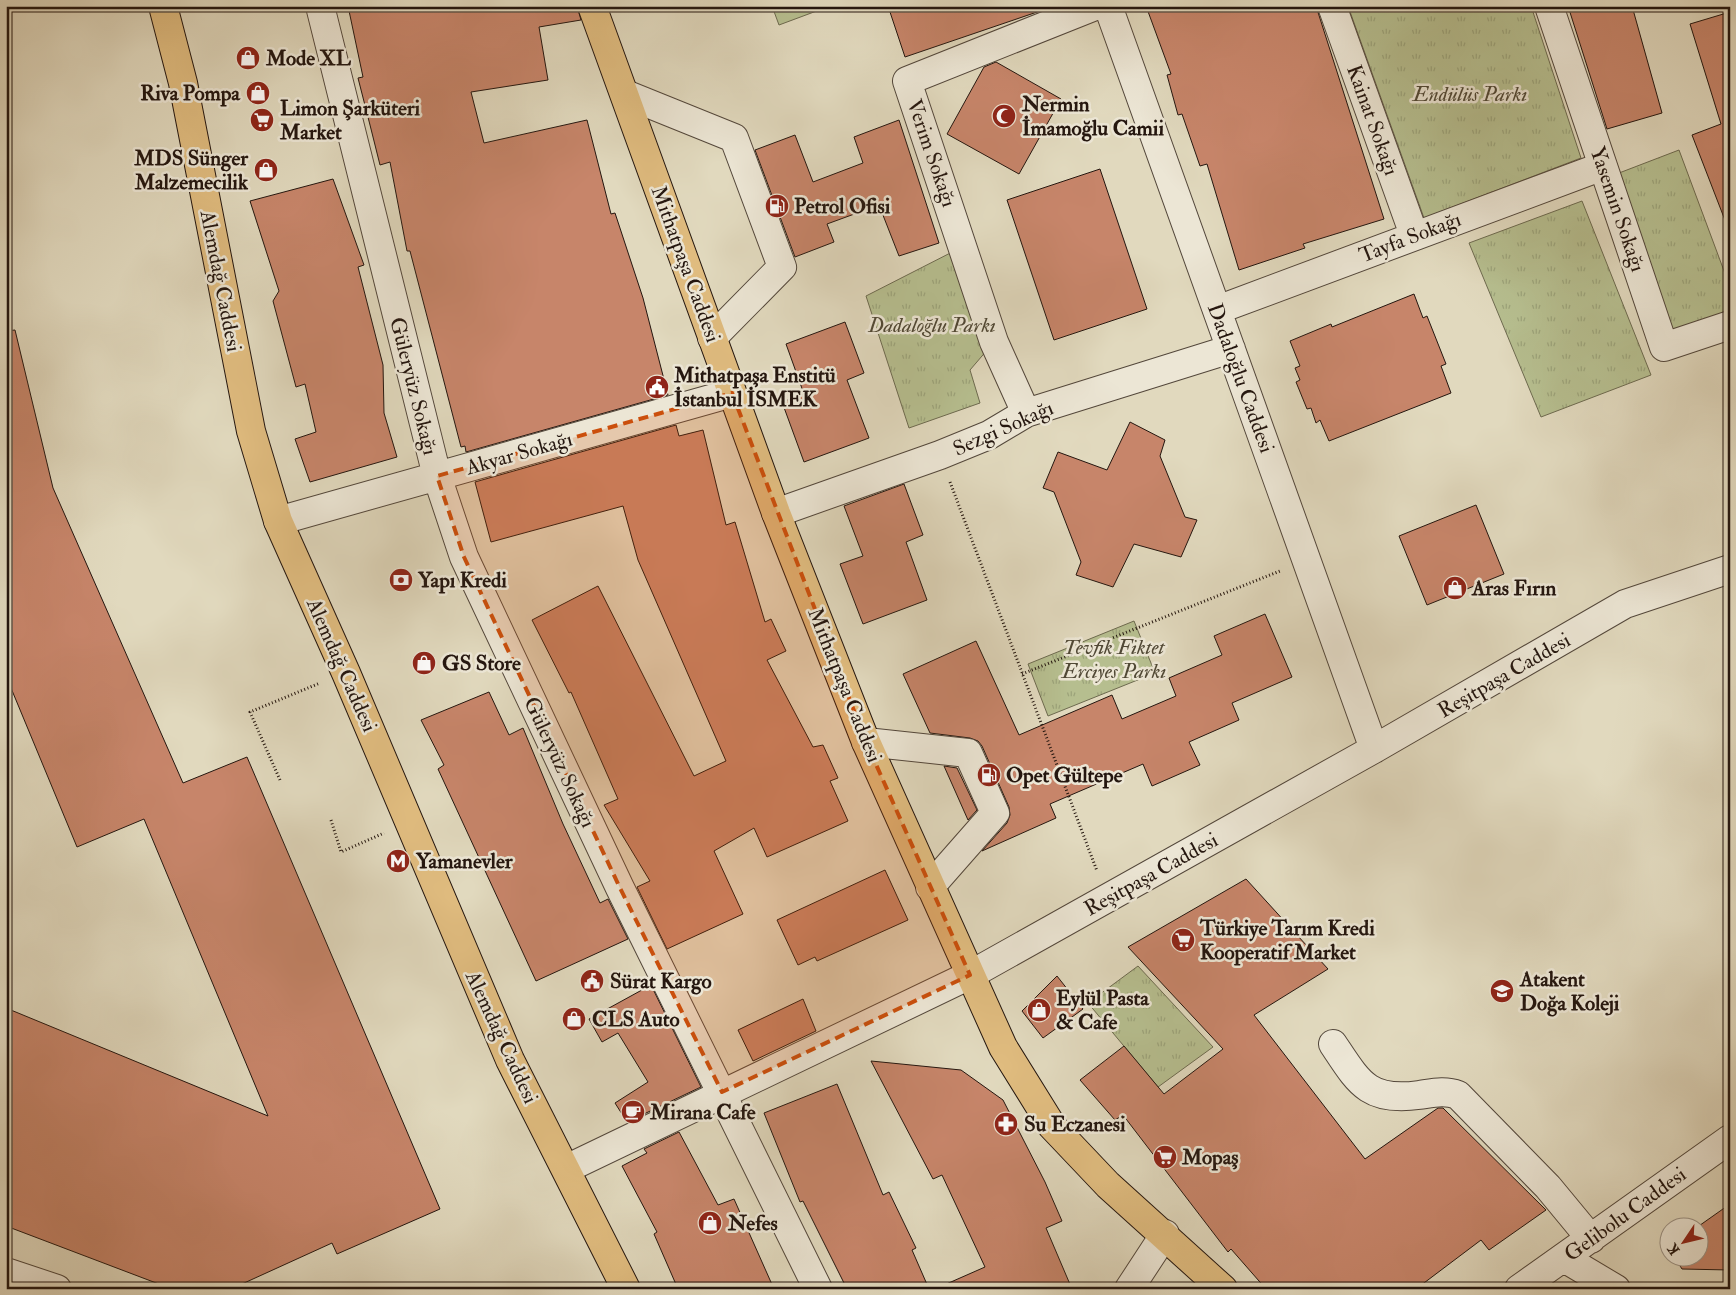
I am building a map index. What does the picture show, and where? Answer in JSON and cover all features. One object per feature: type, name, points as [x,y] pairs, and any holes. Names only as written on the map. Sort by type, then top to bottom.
[{"type":"main road","name":"Alemdağ Caddesi","points":[[163,6],[183,83],[251,431],[278,521],[346,673],[510,1060],[626,1289]]},
{"type":"main road","name":"Mithatpaşa Caddesi","points":[[592,6],[776,513],[866,742],[1003,1047],[1052,1126],[1108,1185],[1165,1234],[1223,1289]]},
{"type":"street","name":"Güleryüz Sokağı","points":[[320,6],[437,476],[464,557],[620,888],[818,1289]]},
{"type":"street","name":"Verim Sokağı","points":[[1026,413],[994,342],[907,81],[1094,6]]},
{"type":"street","name":"Dadaloğlu Caddesi","points":[[1108,6],[1374,749]]},
{"type":"street","name":"Kainat Sokağı","points":[[1332,6],[1414,235]]},
{"type":"street","name":"Yasemin Sokağı","points":[[1549,6],[1664,347],[1730,325]]},
{"type":"street","points":[[624,94],[734,138],[782,267],[712,338]]},
{"type":"street","name":"Tayfa Sokağı","points":[[1217,310],[1603,166]]},
{"type":"street","name":"Sezgi Sokağı","points":[[776,513],[940,455],[988,435],[1026,413],[1231,349]]},
{"type":"street","name":"Akyar Sokağı","points":[[278,521],[732,393]]},
{"type":"street","name":"Reşitpaşa Caddesi","points":[[566,1169],[722,1092],[970,975],[1374,749],[1625,604],[1730,569]]},
{"type":"street","points":[[866,742],[968,753],[995,813],[930,887]]},
{"type":"street","points":[[1333,1044],[1355,1075],[1371,1091],[1389,1097],[1442,1092],[1458,1095],[1548,1188],[1591,1239]]},
{"type":"street","name":"Gelibolu Caddesi","points":[[1519,1289],[1730,1139]]},
{"type":"street","points":[[1129,1289],[1165,1234]]},
{"type":"street","points":[[1564,1258],[1586,1289]]},
{"type":"street","points":[[1564,1258],[1616,1289]]},
{"type":"street","points":[[6,1272],[57,1289]]},
{"type":"path","points":[[940,455],[1108,898]]},
{"type":"path","points":[[1022,674],[1306,560]]},
{"type":"path","points":[[280,780],[250,712],[346,673]]},
{"type":"path","points":[[332,820],[341,852],[409,822]]},
{"type":"highlighted area","points":[[732,393],[866,742],[970,975],[722,1092],[620,888],[464,557],[437,476]]},
{"type":"green space","points":[[772,6],[830,6],[779,25]]},
{"type":"green space","name":"Endülüs Parkı","points":[[1348,6],[1531,6],[1581,158],[1424,218]]},
{"type":"green space","points":[[1679,150],[1730,287],[1730,324],[1663,339],[1606,178]]},
{"type":"green space","points":[[1582,201],[1651,375],[1541,417],[1469,243]]},
{"type":"green space","name":"Dadaloğlu Parkı","points":[[964,246],[994,342],[970,370],[980,403],[909,428],[866,296]]},
{"type":"green space","name":"Tevfik Fiktet Erciyes Parkı","points":[[1134,621],[1155,673],[1048,716],[1028,664]]},
{"type":"green space","points":[[1138,966],[1213,1047],[1158,1087],[1088,1003]]},
{"type":"building","points":[[348,6],[577,6],[581,20],[539,27],[548,80],[471,92],[484,143],[587,120],[611,214],[615,213],[643,298],[668,395],[466,452],[465,446],[461,447],[410,251],[407,251],[390,162],[380,165],[358,78],[363,77]]},
{"type":"building","points":[[888,6],[1042,6],[1043,10],[905,57]]},
{"type":"building","points":[[1146,6],[1316,6],[1384,219],[1303,244],[1305,248],[1239,270],[1207,164],[1200,166],[1182,114],[1178,115],[1167,75],[1171,74]]},
{"type":"building","points":[[1568,6],[1632,6],[1662,113],[1607,129]]},
{"type":"building","points":[[1730,12],[1730,227],[1728,228],[1692,135],[1721,124],[1690,24]]},
{"type":"building","name":"Nermin İmamoğlu Camii","points":[[996,62],[1061,99],[1019,174],[947,134],[984,67]]},
{"type":"building","points":[[899,120],[939,243],[899,256],[879,205],[827,224],[834,242],[795,257],[755,150],[795,135],[813,182],[863,163],[854,137]]},
{"type":"building","points":[[1100,169],[1147,309],[1054,340],[1007,200]]},
{"type":"building","points":[[333,179],[364,265],[358,267],[383,365],[384,413],[397,457],[310,482],[295,439],[316,432],[305,384],[296,387],[273,301],[279,291],[250,201]]},
{"type":"building","points":[[1414,294],[1423,318],[1427,316],[1446,364],[1441,366],[1451,393],[1329,441],[1320,420],[1316,423],[1311,408],[1307,409],[1296,382],[1300,380],[1295,368],[1300,366],[1290,341],[1331,324],[1332,327]]},
{"type":"building","points":[[845,322],[864,373],[847,380],[869,438],[804,462],[782,402],[804,394],[786,344]]},
{"type":"building","points":[[15,330],[53,488],[183,783],[247,757],[440,1209],[337,1254],[332,1243],[231,1289],[172,1289],[6,1226],[6,1008],[268,1116],[144,819],[77,847],[6,676],[6,331]]},
{"type":"building","points":[[1130,422],[1165,440],[1160,456],[1185,517],[1197,520],[1181,557],[1134,544],[1113,587],[1076,575],[1081,562],[1054,492],[1043,488],[1058,452],[1107,470]]},
{"type":"building","points":[[676,425],[679,436],[703,430],[726,525],[735,522],[765,622],[771,619],[786,651],[767,660],[813,747],[823,745],[838,778],[830,781],[848,821],[767,857],[754,828],[714,851],[743,914],[667,949],[637,887],[650,881],[604,805],[618,799],[571,692],[569,693],[532,620],[598,586],[694,776],[726,761],[638,560],[623,506],[491,542],[475,482]]},
{"type":"building","points":[[904,484],[923,535],[906,542],[927,600],[863,624],[840,564],[863,556],[844,506]]},
{"type":"building","points":[[1476,505],[1504,574],[1427,605],[1399,536]]},
{"type":"building","points":[[1265,614],[1292,677],[1232,703],[1239,720],[1189,742],[1200,765],[1152,786],[1143,764],[1050,804],[1056,818],[982,851],[1007,823],[1010,815],[1009,807],[982,746],[978,741],[970,738],[930,733],[903,674],[976,641],[1019,735],[1112,695],[1122,719],[1176,696],[1169,678],[1222,655],[1214,636]]},
{"type":"building","points":[[489,692],[509,735],[523,728],[563,824],[600,903],[608,899],[628,939],[536,981],[438,769],[444,765],[421,720]]},
{"type":"building","points":[[944,766],[957,768],[977,810],[968,820]]},
{"type":"building","points":[[885,870],[908,920],[817,961],[815,957],[798,965],[777,920]]},
{"type":"building","points":[[1246,879],[1328,969],[1254,1015],[1365,1159],[1438,1108],[1443,1108],[1546,1210],[1489,1250],[1481,1240],[1416,1289],[1266,1289],[1231,1249],[1228,1252],[1123,1115],[1115,1120],[1080,1080],[1124,1046],[1164,1094],[1223,1049],[1128,947]]},
{"type":"building","points":[[1057,976],[1083,1009],[1043,1038],[1022,1011]]},
{"type":"building","points":[[651,985],[701,1087],[627,1122],[615,1103],[648,1082],[618,1033],[602,1042],[589,1019]]},
{"type":"building","points":[[803,999],[816,1031],[753,1061],[738,1030]]},
{"type":"building","points":[[871,1061],[961,1070],[1003,1100],[1045,1182],[1062,1221],[1046,1228],[1072,1289],[935,1289],[985,1267],[942,1175],[933,1179]]},
{"type":"building","points":[[837,1084],[883,1195],[889,1192],[916,1248],[912,1250],[929,1289],[847,1289],[803,1201],[800,1202],[764,1113]]},
{"type":"building","points":[[679,1132],[718,1205],[734,1199],[774,1289],[678,1289],[654,1234],[657,1232],[622,1166],[647,1153],[644,1149]]},
{"type":"building","points":[[1730,1204],[1730,1270],[1682,1269],[1708,1268],[1708,1220]]},
{"type":"place","name":"Mode XL","points":[[248,58]]},
{"type":"place","name":"Riva Pompa","points":[[258,93]]},
{"type":"place","name":"Nermin İmamoğlu Camii","points":[[1004,116]]},
{"type":"place","name":"Limon Şarküteri Market","points":[[262,120]]},
{"type":"place","name":"MDS Sünger Malzemecilik","points":[[266,170]]},
{"type":"place","name":"Petrol Ofisi","points":[[777,206]]},
{"type":"place","name":"Mithatpaşa Enstitü İstanbul İSMEK","points":[[657,387]]},
{"type":"place","name":"Yapı Kredi","points":[[401,580]]},
{"type":"place","name":"Aras Fırın","points":[[1455,588]]},
{"type":"place","name":"GS Store","points":[[424,663]]},
{"type":"place","name":"Opet Gültepe","points":[[989,775]]},
{"type":"place","name":"Yamanevler","points":[[398,861]]},
{"type":"place","name":"Türkiye Tarım Kredi Kooperatif Market","points":[[1183,940]]},
{"type":"place","name":"Sürat Kargo","points":[[592,981]]},
{"type":"place","name":"Atakent Doğa Koleji","points":[[1502,991]]},
{"type":"place","name":"Eylül Pasta & Cafe","points":[[1039,1010]]},
{"type":"place","name":"CLS Auto","points":[[574,1019]]},
{"type":"place","name":"Mirana Cafe","points":[[633,1112]]},
{"type":"place","name":"Su Eczanesi","points":[[1006,1124]]},
{"type":"place","name":"Mopaş","points":[[1165,1157]]},
{"type":"place","name":"Nefes","points":[[710,1223]]}]
